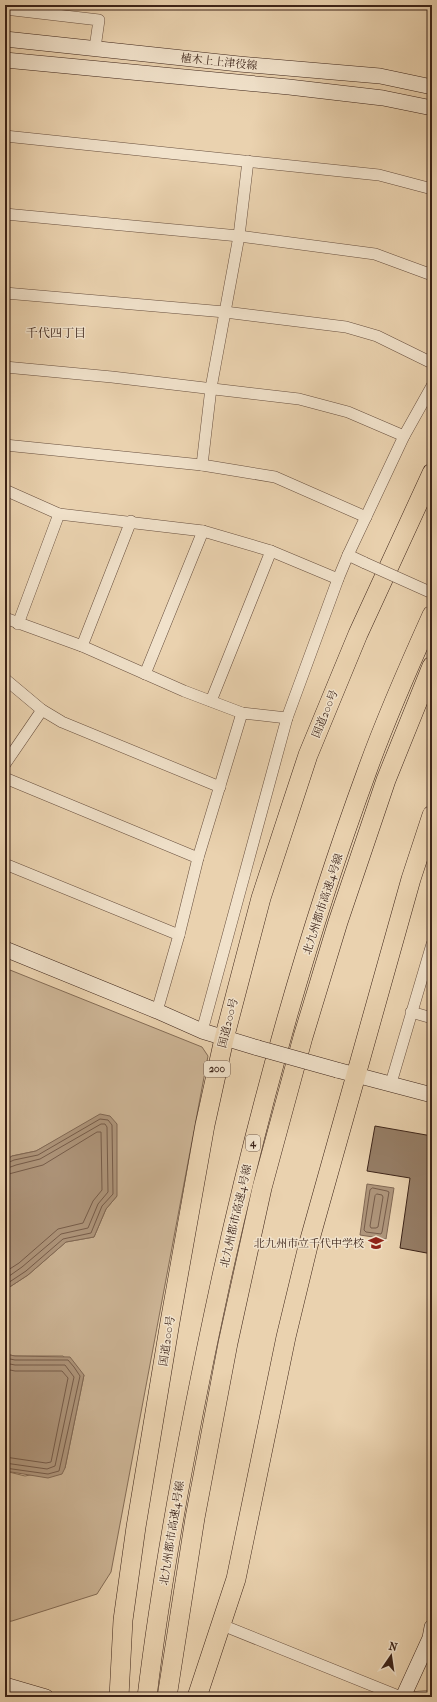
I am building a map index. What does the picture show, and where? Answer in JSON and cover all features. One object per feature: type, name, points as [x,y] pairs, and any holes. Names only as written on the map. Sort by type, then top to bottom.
[{"type":"highway","name":"国道200号","points":[[119,1697],[123,1620],[138,1520],[170,1322],[205,1125],[224,1039],[261,898],[308,755],[358,634],[432,473]]},
{"type":"highway","name":"北九州都市高速4号線","points":[[148,1694],[174,1514],[208,1338],[244,1175],[282,1034],[322,904],[367,770],[432,615]]},
{"type":"highway","name":"北九州都市高速4号線","points":[[167,1696],[195,1518],[228,1343],[262,1188],[303,1037],[338,922],[386,780],[432,666]]},
{"type":"highway","points":[[197,1697],[236,1579],[286,1337],[306,1253],[412,879],[432,815]]},
{"type":"main road","name":"植木上上津役線","points":[[5,39],[239,64],[380,76],[432,87]]},
{"type":"main road","name":"植木上上津役線","points":[[5,60],[289,87],[383,98],[432,108]]},
{"type":"main road","points":[[5,949],[224,1039],[432,1095]]},
{"type":"main road","points":[[402,1697],[430,1638],[432,1627]]},
{"type":"main road","points":[[5,1684],[46,1697]]},
{"type":"street","points":[[5,9],[20,8],[99,20],[95,48]]},
{"type":"street","points":[[5,136],[379,175],[432,189]]},
{"type":"street","points":[[202,465],[211,388],[239,236],[248,161]]},
{"type":"street","points":[[5,214],[239,236],[375,254],[432,275]]},
{"type":"street","points":[[5,293],[225,312],[346,327],[377,336],[432,363]]},
{"type":"street","points":[[5,367],[211,388],[299,399],[348,412],[404,436]]},
{"type":"street","points":[[202,1031],[288,718],[348,555],[404,436],[432,386]]},
{"type":"street","points":[[5,445],[202,465],[275,477],[366,517]]},
{"type":"street","points":[[5,490],[59,514],[131,521],[203,531],[271,552],[338,579]]},
{"type":"street","points":[[18,624],[59,514]]},
{"type":"street","points":[[82,646],[131,521]]},
{"type":"street","points":[[145,674],[203,531]]},
{"type":"street","points":[[211,701],[271,552]]},
{"type":"street","points":[[348,555],[432,593]]},
{"type":"street","points":[[5,618],[82,646],[145,674],[242,713],[288,718]]},
{"type":"street","points":[[5,679],[42,710],[62,722],[220,787]]},
{"type":"street","points":[[5,764],[42,710]]},
{"type":"street","points":[[157,1011],[179,935],[198,858],[242,713]]},
{"type":"street","points":[[5,778],[198,858]]},
{"type":"street","points":[[5,864],[179,935]]},
{"type":"street","points":[[391,1083],[432,944]]},
{"type":"street","points":[[411,1012],[432,1018]]},
{"type":"street","points":[[222,1625],[402,1697]]},
{"type":"street","points":[[417,1697],[432,1696]]},
{"type":"shaded area","points":[[5,968],[202,1047],[208,1056],[111,1572],[97,1594],[5,1622],[5,1471],[25,1476],[65,1468],[84,1375],[63,1356],[15,1356],[5,1354],[5,1290],[28,1275],[66,1242],[94,1237],[106,1209],[117,1196],[58,1139],[36,1151],[12,1156],[5,1161]]},
{"type":"water","points":[[100,1114],[110,1116],[117,1124],[117,1196],[106,1209],[94,1237],[66,1242],[28,1275],[5,1290],[5,1161],[12,1156],[36,1151]]},
{"type":"water","points":[[367,1184],[394,1188],[386,1239],[360,1235]]},
{"type":"water","points":[[5,1354],[15,1356],[70,1357],[84,1375],[65,1468],[62,1474],[48,1478],[5,1471]]},
{"type":"building","points":[[375,1126],[432,1136],[432,1254],[400,1248],[410,1178],[367,1171]]},
{"type":"place","name":"北九州市立千代中学校","points":[[376,1243]]},
{"type":"district","name":"千代四丁目","points":[[56,333]]}]
